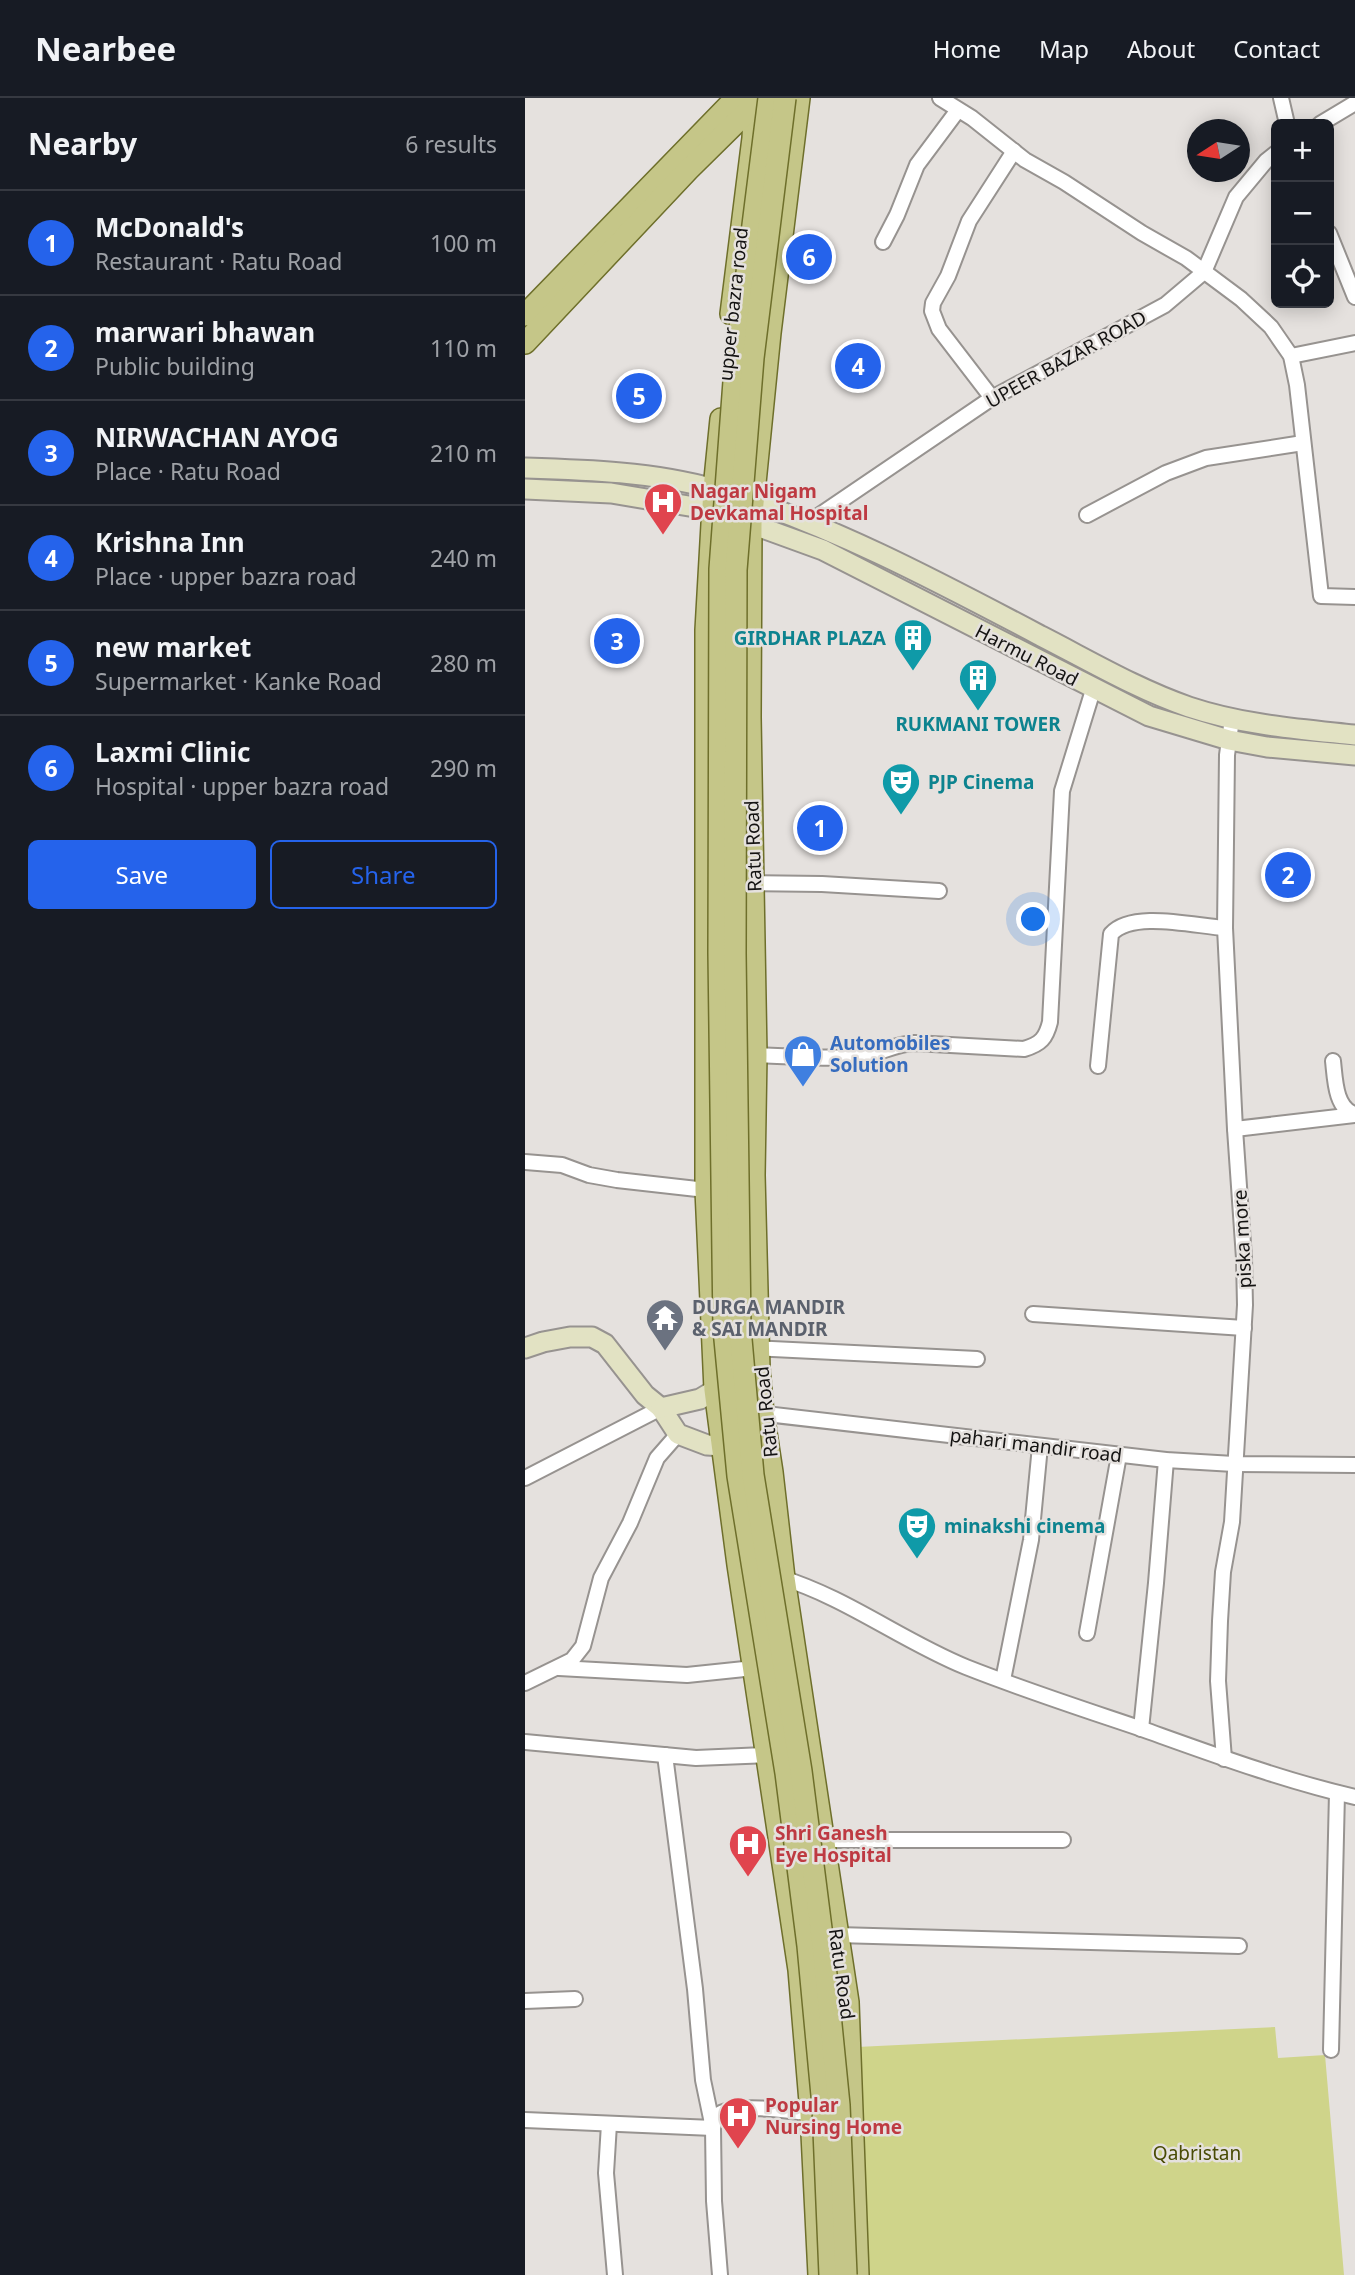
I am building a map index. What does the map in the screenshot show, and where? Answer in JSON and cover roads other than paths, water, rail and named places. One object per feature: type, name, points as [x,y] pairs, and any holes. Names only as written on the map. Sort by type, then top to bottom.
[{"type":"main road","points":[[785,98],[753,358],[736,570],[734,953],[740,1328],[753,1475],[801,1770],[823,1944],[839,2105],[846,2275]]},
{"type":"main road","name":"upper bazra road","points":[[752,512],[769,333],[799,98]]},
{"type":"main road","points":[[525,315],[755,99]]},
{"type":"main road","points":[[525,343],[755,99]]},
{"type":"main road","points":[[755,99],[720,569],[719,926],[725,1329],[738,1476],[786,1773],[808,1946],[823,2106],[830,2275]]},
{"type":"main road","name":"upper bazra road","points":[[713,499],[755,99]]},
{"type":"main road","points":[[525,468],[661,478],[752,512]]},
{"type":"main road","points":[[525,489],[713,499]]},
{"type":"main road","points":[[713,499],[706,630],[706,1190],[715,1390],[738,1565],[799,1970],[811,2114],[819,2275]]},
{"type":"main road","name":"Harmu Road","points":[[752,512],[808,523],[1017,623],[1120,678],[1189,707],[1232,719],[1277,727],[1355,735]]},
{"type":"main road","name":"Harmu Road","points":[[752,512],[1093,690],[1149,716],[1229,740],[1267,747],[1355,755]]},
{"type":"main road","name":"Ratu Road","points":[[752,512],[750,717],[752,883],[755,904],[754,1175],[763,1413],[784,1578],[848,2002],[858,2275]]},
{"type":"main road","points":[[525,1349],[543,1342],[570,1337],[591,1337],[605,1344],[645,1395],[661,1408],[677,1434],[707,1445],[723,1446]]},
{"type":"main road","points":[[661,1408],[700,1399],[715,1390]]},
{"type":"street","points":[[940,98],[1113,216],[1187,258],[1241,299],[1271,327],[1291,356],[1304,443],[1321,597],[1355,597]]},
{"type":"street","points":[[1281,98],[1286,119]]},
{"type":"street","points":[[1328,119],[1355,103]]},
{"type":"street","points":[[883,242],[917,165],[958,110]]},
{"type":"street","points":[[992,398],[939,329],[932,311],[933,303],[948,276],[969,221],[1014,151]]},
{"type":"street","name":"UPEER BAZAR ROAD","points":[[808,523],[992,398],[1165,305],[1204,272],[1236,197],[1271,157]]},
{"type":"street","points":[[1334,245],[1355,297]]},
{"type":"street","points":[[1291,356],[1355,343]]},
{"type":"street","points":[[1087,515],[1166,472],[1206,458],[1304,443]]},
{"type":"street","points":[[756,1055],[849,1058],[866,1056],[898,1044],[914,1043],[1024,1049],[1037,1045],[1046,1037],[1050,1022],[1062,791],[1093,690]]},
{"type":"street","name":"piska more","points":[[1224,1759],[1219,1669],[1223,1572],[1231,1522],[1244,1328],[1244,1258],[1224,928],[1227,755],[1232,719]]},
{"type":"street","points":[[752,883],[939,891]]},
{"type":"street","points":[[1098,1066],[1111,934],[1117,926],[1135,921],[1224,928]]},
{"type":"street","points":[[1332,1061],[1337,1093],[1343,1107],[1355,1114]]},
{"type":"street","points":[[1235,1129],[1355,1114]]},
{"type":"street","points":[[525,1162],[562,1166],[617,1180],[706,1190]]},
{"type":"street","points":[[1034,1314],[1244,1328]]},
{"type":"street","points":[[714,1351],[760,1347],[977,1359]]},
{"type":"street","points":[[525,1478],[661,1408]]},
{"type":"street","name":"pahari mandir road","points":[[718,1415],[763,1413],[1165,1461],[1355,1465]]},
{"type":"street","points":[[525,1684],[572,1660],[583,1646],[601,1578],[630,1523],[657,1458],[677,1434]]},
{"type":"street","points":[[1003,1680],[1031,1540],[1040,1446]]},
{"type":"street","points":[[1087,1633],[1119,1455]]},
{"type":"street","points":[[1141,1729],[1165,1461]]},
{"type":"street","points":[[738,1565],[784,1578],[876,1619],[915,1643],[966,1666],[1080,1709],[1224,1759],[1355,1797]]},
{"type":"street","points":[[558,1667],[687,1675],[754,1668]]},
{"type":"street","points":[[525,1742],[696,1758],[767,1755]]},
{"type":"street","points":[[665,1755],[695,1989],[703,2080],[713,2128],[714,2201],[720,2275]]},
{"type":"street","points":[[1331,2050],[1337,1793]]},
{"type":"street","points":[[823,1840],[1063,1840]]},
{"type":"street","points":[[837,1935],[1239,1946]]},
{"type":"street","points":[[525,2001],[575,1999]]},
{"type":"street","points":[[713,2128],[716,2117],[723,2111],[737,2108],[811,2114]]},
{"type":"street","points":[[525,2120],[713,2128]]},
{"type":"street","points":[[609,2124],[606,2173],[615,2275]]},
{"type":"place","name":"Laxmi Clinic","points":[[809,257]]},
{"type":"place","name":"Krishna Inn","points":[[858,366]]},
{"type":"place","name":"new market","points":[[639,396]]},
{"type":"place","name":"Nagar Nigam Devkamal Hospital","points":[[663,536]]},
{"type":"place","name":"NIRWACHAN AYOG","points":[[617,641]]},
{"type":"place","name":"GIRDHAR PLAZA","points":[[913,672]]},
{"type":"place","name":"RUKMANI TOWER","points":[[978,712]]},
{"type":"place","name":"PJP Cinema","points":[[901,816]]},
{"type":"place","name":"McDonald's","points":[[820,828]]},
{"type":"place","name":"marwari bhawan","points":[[1288,875]]},
{"type":"place","name":"Automobiles Solution","points":[[803,1088]]},
{"type":"place","name":"DURGA MANDIR & SAI MANDIR","points":[[665,1352]]},
{"type":"place","name":"minakshi cinema","points":[[917,1560]]},
{"type":"place","name":"Shri Ganesh Eye Hospital","points":[[748,1878]]},
{"type":"place","name":"Popular Nursing Home","points":[[738,2150]]},
{"type":"park label","name":"Qabristan","points":[[1197,2153]]}]
